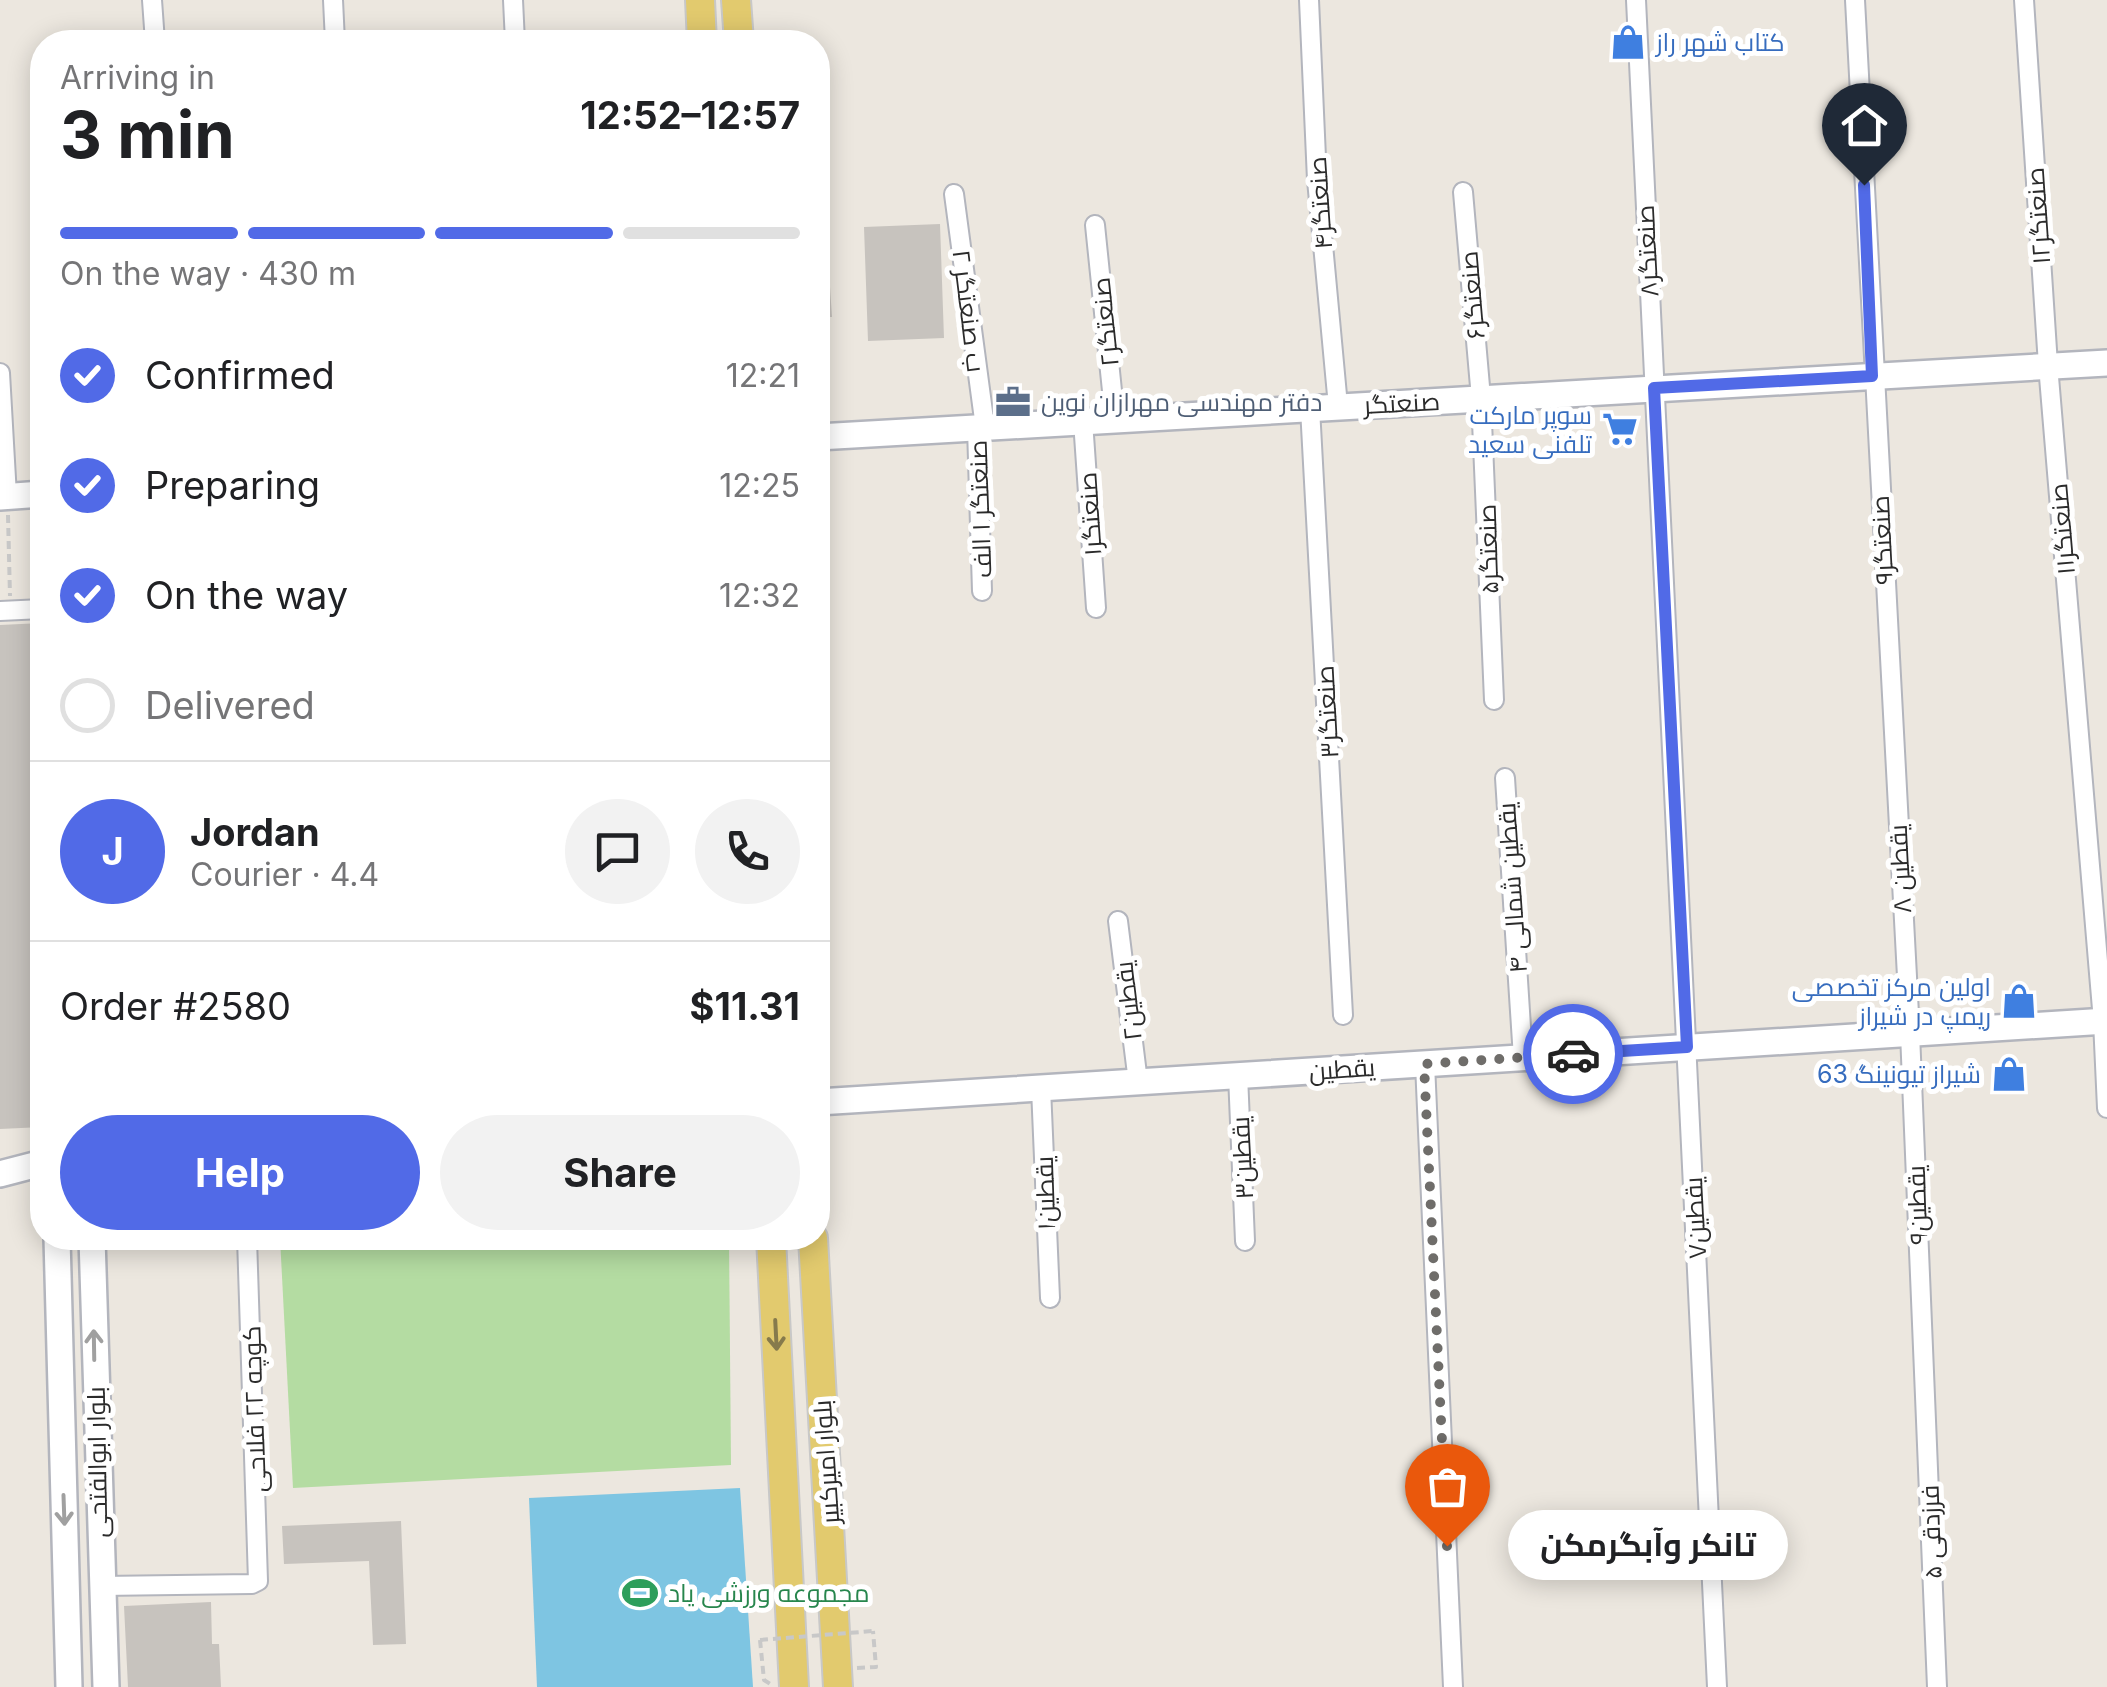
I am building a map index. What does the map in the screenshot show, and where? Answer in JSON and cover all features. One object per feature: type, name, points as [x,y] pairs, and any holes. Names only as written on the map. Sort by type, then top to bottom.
[{"type":"main road","points":[[700,0],[701,30]]},
{"type":"main road","points":[[736,0],[737,30]]},
{"type":"main road","name":"بلوار امیرکبیر","points":[[772,1250],[794,1687]]},
{"type":"main road","name":"بلوار امیرکبیر","points":[[813,1250],[839,1684]]},
{"type":"street","points":[[152,0],[154,30]]},
{"type":"street","points":[[332,0],[334,30]]},
{"type":"street","points":[[513,0],[514,30]]},
{"type":"street","name":"صنعتگر۴","points":[[1309,0],[1317,180],[1338,406]]},
{"type":"street","name":"صنعتگر۸","points":[[1636,0],[1669,694]]},
{"type":"street","name":"صنعتگر۹","points":[[1855,0],[1891,704]]},
{"type":"street","name":"صنعتگر۱۲","points":[[2024,0],[2048,365]]},
{"type":"street","name":"صنعتگر۶","points":[[1462,192],[1481,398]]},
{"type":"street","name":"۲ ب صنعتگر","points":[[954,194],[981,428]]},
{"type":"street","name":"صنعتگر۲","points":[[1095,225],[1116,420]]},
{"type":"street","name":"صنعتگر","points":[[830,436],[2107,362]]},
{"type":"street","name":"صنعتگر۱۱","points":[[2048,365],[2105,1021],[2107,1108]]},
{"type":"street","points":[[0,373],[3,496],[30,495]]},
{"type":"street","name":"صنعتگر۵","points":[[1481,398],[1494,700]]},
{"type":"street","name":"صنعتگر۳","points":[[1310,408],[1343,1015]]},
{"type":"street","name":"صنعتگر۱","points":[[1083,422],[1096,608]]},
{"type":"street","name":"صنعتگر ۱ الف","points":[[981,428],[982,591]]},
{"type":"street","name":"یقطین۷","points":[[1669,694],[1717,1687]]},
{"type":"street","name":"یقطین ۸","points":[[1891,704],[1910,1033]]},
{"type":"street","name":"یقطین شمالی ۴","points":[[1505,778],[1523,1058]]},
{"type":"street","name":"یقطین۲","points":[[1118,922],[1138,1082]]},
{"type":"street","name":"یقطین","points":[[830,1101],[2105,1021]]},
{"type":"street","name":"یقطین۹","points":[[1910,1033],[1924,1377]]},
{"type":"street","points":[[1424,1064],[1453,1687]]},
{"type":"street","name":"یقطین۳","points":[[1238,1075],[1245,1241]]},
{"type":"street","name":"یقطین۱","points":[[1040,1088],[1050,1298]]},
{"type":"street","points":[[0,1174],[30,1166]]},
{"type":"street","name":"بلوار ابوالفتحی","points":[[57,1250],[69,1687]]},
{"type":"street","name":"بلوار ابوالفتحی","points":[[92,1250],[106,1687]]},
{"type":"street","name":"کوچه ۲۲ فلاحی","points":[[101,1586],[258,1581],[247,1250]]},
{"type":"street","name":"فرزدقی ۵","points":[[1924,1377],[1937,1687]]},
{"type":"street","points":[[62,1465],[97,1464]]},
{"type":"path","points":[[3,496],[6,611]]},
{"type":"path","points":[[764,1680],[760,1640],[873,1631],[876,1667]]},
{"type":"green space","points":[[281,1250],[729,1250],[731,1465],[293,1488]]},
{"type":"water","name":"مجموعه ورزشی یاد","points":[[740,1488],[753,1687],[537,1687],[529,1498]]},
{"type":"building","points":[[940,224],[944,338],[868,341],[864,227]]},
{"type":"building","points":[[30,624],[30,1128],[0,1129],[0,625]]},
{"type":"building","points":[[401,1521],[406,1644],[373,1645],[369,1561],[284,1564],[282,1526]]},
{"type":"building","points":[[211,1602],[212,1644],[219,1644],[221,1687],[128,1687],[124,1606]]},
{"type":"way so far","points":[[1447,1546],[1424,1064],[1573,1054]]},
{"type":"place","name":"کتاب شهر راز","points":[[1628,42]]},
{"type":"place","name":"دفتر مهندسی مهرازان نوین","points":[[1013,402]]},
{"type":"place","name":"سوپر مارکت تلفنی سعید","points":[[1620,429]]},
{"type":"place","name":"اولین مرکز تخصصی ریمپ در شیراز","points":[[2019,1001]]},
{"type":"place","name":"شیراز تیونینگ 63","points":[[2009,1074]]},
{"type":"place","name":"تانکر وآبگرمکن","points":[[1447,1546]]},
{"type":"place","name":"مجموعه ورزشی یاد","points":[[640,1593]]},
{"type":"route","points":[[1573,1054],[1687,1047],[1654,388],[1872,376],[1864,185]]}]
